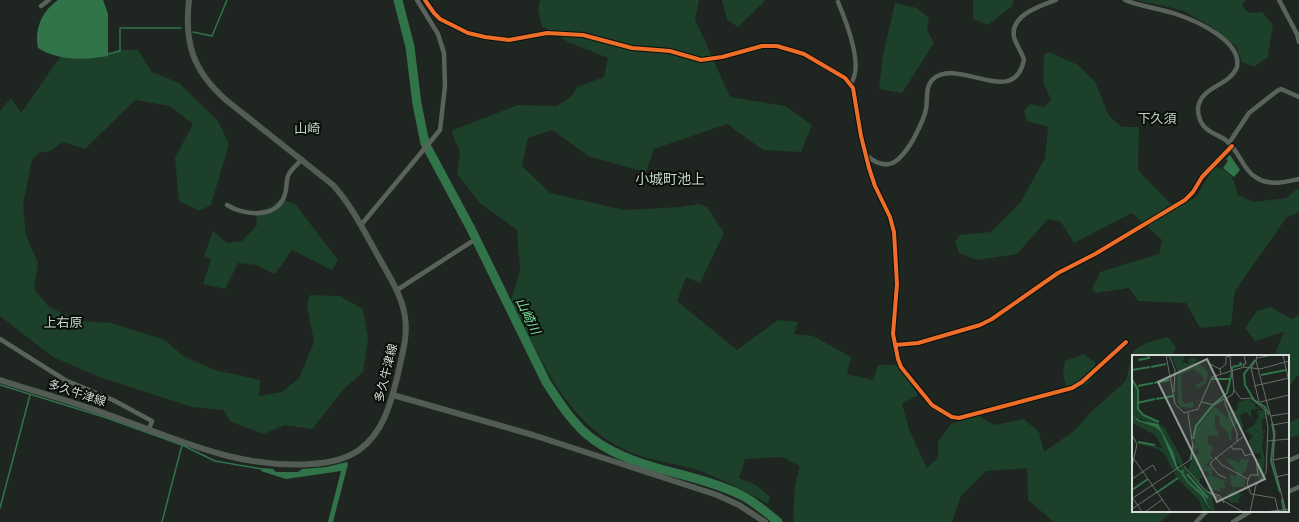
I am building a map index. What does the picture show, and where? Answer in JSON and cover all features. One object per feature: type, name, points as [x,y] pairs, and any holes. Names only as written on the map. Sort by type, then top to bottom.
[{"type":"main road","name":"多久牛津線","points":[[0,380],[149,429],[208,451],[243,460],[288,465],[325,463],[351,455],[368,443],[378,431],[392,395],[404,348],[406,333],[405,318],[397,290],[346,200],[333,185],[213,89],[200,72],[191,52],[187,28],[189,0]]},
{"type":"main road","points":[[392,395],[533,434],[717,495],[739,504],[765,522]]},
{"type":"street","points":[[41,6],[49,0]]},
{"type":"street","points":[[361,225],[423,153],[440,130],[445,86],[445,63],[438,34],[417,0]]},
{"type":"street","points":[[425,0],[434,13],[440,18],[458,28],[485,37],[509,40],[547,33],[583,35],[632,48],[670,51],[700,60],[722,57],[762,46],[777,46],[804,54],[840,74],[851,83]]},
{"type":"street","points":[[866,155],[874,162],[884,165],[894,163],[903,156],[924,117],[930,83],[939,75],[955,74],[999,82],[1014,79],[1019,74],[1024,60],[1014,37],[1016,23],[1026,14],[1056,0]]},
{"type":"street","points":[[1125,0],[1192,20],[1211,30],[1233,48],[1238,57],[1236,71],[1229,79],[1206,92],[1198,108],[1198,117],[1204,127],[1231,145],[1256,178],[1274,183],[1299,179]]},
{"type":"street","points":[[1279,0],[1297,34],[1299,42]]},
{"type":"street","points":[[838,2],[844,16],[856,60],[855,75],[851,83],[860,136],[875,186],[890,217],[894,232],[897,284],[893,320],[895,345],[901,367],[926,399],[939,410],[952,417],[959,418],[1072,388],[1082,382],[1126,342]]},
{"type":"street","points":[[895,345],[918,343],[966,330],[992,319],[1058,273],[1095,254],[1185,200],[1193,192],[1202,177],[1231,145],[1249,113],[1277,90],[1281,89],[1299,97]]},
{"type":"street","points":[[227,206],[245,213],[258,214],[272,209],[280,204],[285,194],[288,175],[302,159]]},
{"type":"street","points":[[397,290],[471,242]]},
{"type":"street","points":[[0,339],[65,380],[113,400],[152,421],[149,429]]},
{"type":"street","points":[[1289,461],[1299,456]]},
{"type":"street","points":[[1289,492],[1299,487]]},
{"type":"street","points":[[1196,522],[1206,512]]},
{"type":"street","points":[[1233,522],[1249,512]]},
{"type":"shaded area","points":[[58,0],[103,0],[108,14],[108,56],[81,59],[63,57],[38,48],[37,34],[40,21],[52,4]]},
{"type":"shaded area","points":[[540,0],[699,0],[695,19],[730,97],[785,106],[812,125],[801,152],[763,150],[727,124],[654,149],[646,172],[590,157],[552,130],[528,138],[522,166],[550,193],[624,210],[680,207],[699,204],[707,207],[724,233],[700,283],[686,277],[677,301],[737,350],[778,320],[798,322],[794,334],[813,336],[851,357],[847,374],[873,380],[878,365],[896,365],[907,377],[918,395],[902,404],[910,432],[927,468],[938,458],[938,442],[951,424],[978,415],[994,425],[1024,419],[1039,432],[1044,452],[1074,431],[1092,411],[1126,381],[1132,355],[1132,512],[1173,512],[1160,522],[1054,522],[1028,500],[1027,468],[986,471],[961,496],[952,522],[793,522],[795,484],[800,466],[782,457],[745,459],[739,478],[756,485],[770,497],[768,504],[720,479],[703,472],[644,457],[618,446],[597,432],[578,414],[562,394],[535,349],[511,301],[520,270],[517,230],[480,203],[457,174],[460,152],[451,131],[518,105],[557,106],[572,96],[577,87],[604,77],[608,58],[568,42],[542,26],[538,9]]},
{"type":"shaded area","points":[[722,0],[765,1],[738,27],[727,20]]},
{"type":"shaded area","points":[[973,0],[1014,0],[1012,6],[988,25],[973,19]]},
{"type":"shaded area","points":[[1136,0],[1246,0],[1242,6],[1249,13],[1262,12],[1273,25],[1268,57],[1254,67],[1242,62],[1236,46],[1212,27],[1182,10]]},
{"type":"shaded area","points":[[895,3],[917,8],[929,18],[927,30],[934,43],[902,93],[879,89],[883,55]]},
{"type":"shaded area","points":[[118,50],[138,50],[152,72],[179,83],[218,121],[229,144],[211,205],[199,211],[179,201],[175,158],[193,124],[170,106],[135,100],[85,149],[63,142],[50,151],[38,153],[32,160],[23,205],[26,236],[38,262],[34,289],[49,307],[79,321],[111,323],[165,340],[183,356],[215,370],[260,380],[259,396],[282,392],[299,378],[314,342],[307,306],[310,295],[340,296],[363,309],[368,339],[363,372],[344,389],[312,429],[284,425],[264,434],[231,422],[223,410],[192,407],[99,377],[53,357],[0,316],[0,111],[11,98],[21,113],[60,57],[97,57],[111,54]]},
{"type":"shaded area","points":[[1049,52],[1078,65],[1095,82],[1109,116],[1122,127],[1139,127],[1138,170],[1170,203],[1179,207],[1196,197],[1214,167],[1220,168],[1228,173],[1233,180],[1238,195],[1253,202],[1286,198],[1297,189],[1299,190],[1299,212],[1286,218],[1235,291],[1231,325],[1200,328],[1186,303],[1138,301],[1129,288],[1096,293],[1092,289],[1100,272],[1159,254],[1162,240],[1132,213],[1074,243],[1061,222],[1048,219],[1017,254],[977,260],[959,253],[955,242],[960,235],[991,232],[1020,203],[1045,158],[1048,127],[1027,121],[1024,111],[1030,104],[1044,107],[1051,100],[1043,82],[1044,55]]},
{"type":"shaded area","points":[[1230,155],[1240,170],[1234,177],[1223,168],[1228,161],[1226,159]]},
{"type":"shaded area","points":[[280,199],[295,204],[338,260],[332,270],[292,250],[275,274],[256,265],[238,263],[225,289],[203,284],[211,259],[204,256],[213,231],[227,243],[242,241],[257,225],[256,211],[271,207]]},
{"type":"shaded area","points":[[1270,307],[1292,319],[1299,314],[1299,376],[1297,375],[1289,387],[1289,355],[1274,355],[1284,332],[1255,341],[1245,328],[1257,311]]},
{"type":"shaded area","points":[[1168,337],[1176,347],[1172,355],[1132,355],[1133,351],[1146,343]]},
{"type":"shaded area","points":[[1084,354],[1095,362],[1096,371],[1087,384],[1072,390],[1066,387],[1063,374],[1065,361]]},
{"type":"shaded area","points":[[1299,418],[1299,435],[1289,438],[1289,423]]},
{"type":"shaded area","points":[[347,462],[348,464],[333,522],[328,522],[341,471],[286,479],[261,471],[262,468],[273,469],[276,472],[298,472],[302,469],[326,467]]},
{"type":"waterway","points":[[193,32],[212,36],[227,0]]},
{"type":"waterway","name":"山崎川","points":[[398,0],[410,47],[417,104],[425,143],[470,227],[546,382],[573,421],[594,440],[611,450],[647,465],[723,487],[756,504],[778,522]]},
{"type":"waterway","points":[[108,54],[120,51],[120,28],[181,28]]},
{"type":"waterway","points":[[0,385],[104,417],[182,445],[215,461],[262,469]]},
{"type":"waterway","points":[[0,508],[30,395]]},
{"type":"waterway","points":[[162,522],[182,445]]},
{"type":"cycle path","points":[[425,0],[440,19],[468,33],[485,37],[509,40],[547,33],[583,35],[632,48],[670,51],[701,60],[722,57],[762,46],[777,46],[804,54],[845,78],[853,88],[861,136],[869,168],[875,186],[890,217],[894,232],[897,284],[893,334],[898,359],[901,367],[932,405],[952,417],[959,418],[1072,388],[1082,382],[1126,342]]},
{"type":"cycle path","points":[[895,345],[918,343],[980,325],[992,319],[1058,273],[1095,254],[1185,200],[1193,192],[1202,177],[1232,146]]},
{"type":"district","name":"下久須","points":[[1157,118]]},
{"type":"district","name":"山崎","points":[[307,128]]},
{"type":"district","name":"小城町池上","points":[[670,179]]},
{"type":"district","name":"上右原","points":[[63,322]]}]
